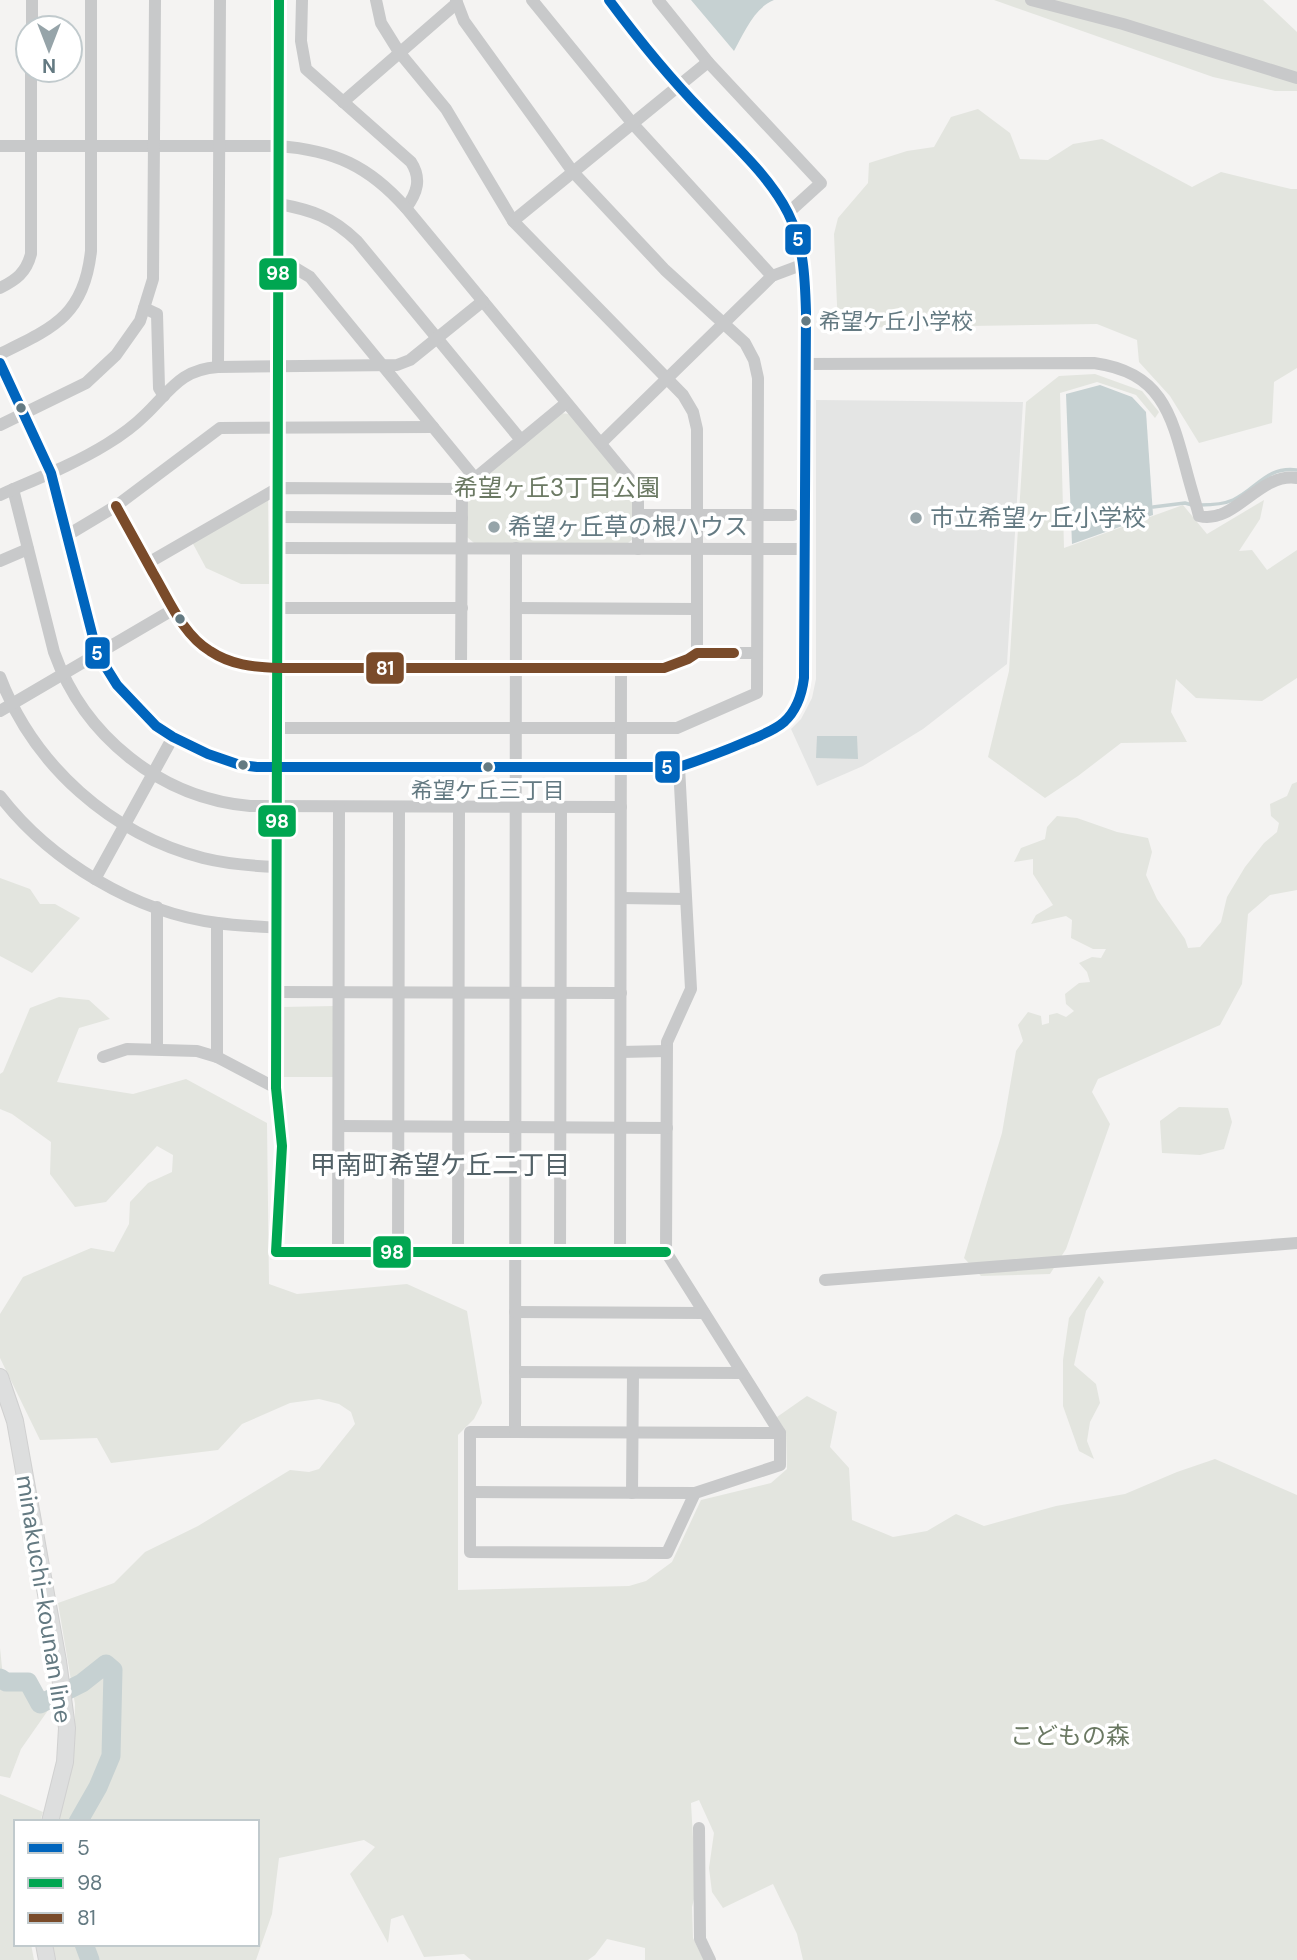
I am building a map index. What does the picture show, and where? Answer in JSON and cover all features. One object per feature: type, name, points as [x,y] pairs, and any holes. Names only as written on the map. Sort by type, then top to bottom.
[{"type":"main road","name":"minakuchi-kounan line","points":[[0,1377],[15,1421],[67,1728],[65,1762],[50,1820]]},
{"type":"street","points":[[0,354],[49,329],[74,305],[89,266],[91,0]]},
{"type":"street","points":[[0,425],[86,383],[116,355],[140,321],[153,279],[155,0]]},
{"type":"street","points":[[218,367],[220,0]]},
{"type":"street","points":[[279,0],[276,1088],[282,1146],[276,1251],[666,1252]]},
{"type":"street","points":[[302,0],[301,41],[306,69],[406,156],[415,168],[417,189],[406,208]]},
{"type":"street","points":[[376,0],[381,23],[399,52],[446,109],[513,221],[689,402],[696,422],[697,653]]},
{"type":"street","points":[[533,0],[633,124],[772,276]]},
{"type":"street","points":[[0,363],[51,473],[97,653],[117,685],[156,726],[200,751],[240,765],[277,767],[679,767],[775,728],[784,722],[800,699],[804,678],[806,312],[801,248],[788,213],[769,183],[678,86],[609,0]]},
{"type":"street","points":[[658,0],[708,62],[821,183],[788,213]]},
{"type":"street","points":[[1031,0],[1123,24],[1297,78]]},
{"type":"street","points":[[278,728],[677,728],[757,694],[757,369],[745,343],[665,270],[573,172],[464,21],[456,2],[344,102]]},
{"type":"street","points":[[513,221],[708,62]]},
{"type":"street","points":[[0,288],[21,275],[30,260],[31,84]]},
{"type":"street","points":[[0,146],[278,146],[305,148],[349,162],[378,181],[406,208],[638,489],[638,549]]},
{"type":"street","points":[[279,204],[318,213],[336,222],[350,234],[521,440]]},
{"type":"street","points":[[278,262],[310,277],[474,477]]},
{"type":"street","points":[[601,443],[772,276],[804,264]]},
{"type":"street","points":[[0,495],[51,473],[119,437],[142,419],[173,385],[191,372],[218,367],[383,367],[404,363],[483,301]]},
{"type":"street","points":[[144,308],[157,314],[159,388],[164,396]]},
{"type":"street","points":[[805,363],[1094,363],[1119,369],[1152,389],[1169,412],[1199,516],[1208,518],[1232,509],[1268,483],[1278,479],[1297,478]]},
{"type":"street","points":[[461,668],[462,489],[566,403]]},
{"type":"street","points":[[66,536],[116,506],[220,428],[433,427]]},
{"type":"street","points":[[148,563],[278,488],[462,489]]},
{"type":"street","points":[[13,489],[54,652],[62,674],[82,710],[93,723],[123,753],[152,774],[187,791],[225,803],[250,806],[621,807]]},
{"type":"street","points":[[116,506],[174,609],[195,639],[217,656],[242,665],[278,668],[664,668],[697,653],[757,653]]},
{"type":"street","points":[[638,515],[793,515]]},
{"type":"street","points":[[278,517],[462,518]]},
{"type":"street","points":[[278,548],[805,549]]},
{"type":"street","points":[[515,1432],[516,548]]},
{"type":"street","points":[[0,561],[28,549]]},
{"type":"street","points":[[278,608],[462,608]]},
{"type":"street","points":[[516,608],[697,609]]},
{"type":"street","points":[[5,707],[174,609]]},
{"type":"street","points":[[620,1253],[621,668]]},
{"type":"street","points":[[0,677],[5,707],[53,766],[102,810],[166,846],[204,858],[246,866],[277,867]]},
{"type":"street","points":[[95,879],[173,737]]},
{"type":"street","points":[[470,1492],[695,1493],[780,1465],[780,1433],[666,1252],[666,1051],[670,1031],[691,989],[679,767]]},
{"type":"street","points":[[0,796],[18,818],[49,846],[95,879],[157,907],[216,923],[277,928]]},
{"type":"street","points":[[338,1252],[339,807]]},
{"type":"street","points":[[398,1252],[399,807]]},
{"type":"street","points":[[458,1252],[459,807]]},
{"type":"street","points":[[560,1253],[561,807]]},
{"type":"street","points":[[621,898],[686,899]]},
{"type":"street","points":[[157,907],[157,1049]]},
{"type":"street","points":[[216,923],[216,1057]]},
{"type":"street","points":[[277,992],[621,993]]},
{"type":"street","points":[[103,1057],[127,1048],[187,1049],[216,1057],[276,1088]]},
{"type":"street","points":[[621,1052],[666,1051]]},
{"type":"street","points":[[339,1126],[667,1128]]},
{"type":"street","points":[[825,1280],[1297,1243]]},
{"type":"street","points":[[515,1312],[704,1312]]},
{"type":"street","points":[[515,1373],[742,1373]]},
{"type":"street","points":[[632,1493],[633,1373]]},
{"type":"street","points":[[695,1493],[667,1553],[470,1552],[470,1432],[780,1433]]},
{"type":"street","points":[[699,1828],[700,1938],[709,1960]]},
{"type":"shaded area","points":[[691,0],[774,0],[755,15],[734,51]]},
{"type":"shaded area","points":[[1100,385],[1132,397],[1146,412],[1153,515],[1072,544],[1066,394]]},
{"type":"shaded area","name":"市立希望ヶ丘小学校","points":[[816,400],[1023,402],[1007,664],[923,729],[863,766],[817,786],[791,729],[801,719],[812,698],[816,679]]},
{"type":"shaded area","points":[[817,736],[857,736],[858,759],[816,758]]},
{"type":"green space","points":[[994,0],[1263,0],[1297,32],[1297,91],[1275,91],[1213,77]]},
{"type":"green space","points":[[978,109],[1010,133],[1020,159],[1048,160],[1073,144],[1102,139],[1192,187],[1221,172],[1297,189],[1297,368],[1274,382],[1272,423],[1199,443],[1170,396],[1139,362],[1137,340],[1097,324],[838,328],[834,234],[838,218],[868,183],[869,163],[907,151],[934,147],[951,117]]},
{"type":"green space","points":[[1095,374],[1142,391],[1159,412],[1155,418],[1136,395],[1097,382],[1060,393],[1064,548],[1183,505],[1207,534],[1264,500],[1260,519],[1239,551],[1252,550],[1267,570],[1297,550],[1297,678],[1262,701],[1196,698],[1176,679],[1171,712],[1187,742],[1121,743],[1045,798],[988,757],[1009,671],[1026,402],[1059,376]]},
{"type":"green space","name":"希望ヶ丘3丁目公園","points":[[560,413],[570,414],[629,487],[633,499],[634,538],[628,543],[474,543],[467,537],[467,497],[472,486]]},
{"type":"green space","points":[[268,496],[269,584],[241,584],[206,568],[192,542]]},
{"type":"green space","points":[[1297,782],[1297,890],[1270,895],[1248,914],[1242,984],[1220,1025],[1098,1079],[1092,1092],[1110,1124],[1066,1249],[1050,1274],[981,1276],[964,1258],[1002,1133],[1016,1051],[1023,1041],[1018,1025],[1028,1012],[1041,1016],[1042,1025],[1049,1023],[1049,1015],[1057,1013],[1066,1017],[1074,1011],[1066,1004],[1065,994],[1079,983],[1090,982],[1087,972],[1079,963],[1092,957],[1101,958],[1106,949],[1093,949],[1071,938],[1072,920],[1066,916],[1031,924],[1036,915],[1053,905],[1033,874],[1033,859],[1014,862],[1021,848],[1045,839],[1047,827],[1057,816],[1077,818],[1117,832],[1148,838],[1152,852],[1146,875],[1157,899],[1185,939],[1188,948],[1200,947],[1221,922],[1227,897],[1245,867],[1264,843],[1277,832],[1279,823],[1271,816],[1270,804],[1287,796],[1292,784]]},
{"type":"green space","points":[[0,878],[30,889],[40,904],[55,904],[80,918],[32,973],[0,956]]},
{"type":"green space","name":"こどもの森","points":[[59,997],[89,1000],[110,1019],[79,1028],[57,1082],[133,1094],[186,1079],[267,1123],[269,1284],[297,1294],[407,1284],[467,1311],[482,1403],[474,1419],[458,1435],[458,1590],[629,1586],[646,1581],[672,1562],[701,1500],[771,1483],[787,1469],[786,1432],[777,1417],[807,1396],[837,1412],[830,1447],[849,1468],[852,1520],[893,1537],[927,1531],[956,1514],[984,1526],[1056,1506],[1125,1494],[1215,1459],[1297,1495],[1297,1960],[803,1960],[797,1934],[773,1884],[723,1908],[712,1892],[709,1868],[714,1833],[699,1800],[691,1803],[696,1891],[692,1907],[693,1938],[704,1960],[645,1960],[645,1948],[607,1939],[588,1960],[471,1960],[464,1954],[424,1957],[403,1915],[391,1919],[388,1943],[350,1874],[375,1847],[364,1840],[279,1858],[272,1914],[256,1960],[55,1960],[52,1946],[259,1946],[259,1820],[57,1820],[74,1754],[75,1704],[58,1603],[114,1583],[145,1552],[198,1526],[290,1470],[309,1472],[319,1469],[355,1424],[351,1412],[339,1404],[319,1399],[290,1403],[242,1424],[218,1450],[111,1463],[97,1438],[40,1440],[0,1358],[0,1314],[23,1277],[91,1248],[114,1252],[129,1224],[130,1202],[148,1183],[172,1172],[173,1155],[157,1146],[106,1202],[75,1207],[50,1174],[51,1142],[12,1114],[0,1109],[0,1074],[30,1008]]},
{"type":"green space","points":[[334,1006],[333,1077],[282,1077],[282,1007]]},
{"type":"green space","points":[[1179,1107],[1228,1108],[1232,1122],[1224,1149],[1200,1155],[1162,1153],[1160,1121]]},
{"type":"green space","points":[[1099,1276],[1104,1282],[1086,1311],[1074,1365],[1096,1384],[1100,1403],[1090,1422],[1087,1441],[1094,1459],[1079,1451],[1063,1406],[1063,1360],[1069,1318]]},
{"type":"green space","points":[[0,1648],[4,1687],[51,1692],[51,1706],[21,1749],[10,1778],[0,1776]]},
{"type":"green space","points":[[0,1794],[43,1812],[41,1820],[14,1820],[14,1946],[31,1946],[34,1960],[0,1960]]},
{"type":"waterway","points":[[1200,505],[1229,501],[1277,471],[1297,470]]},
{"type":"waterway","points":[[1153,507],[1185,503],[1192,505]]},
{"type":"waterway","points":[[0,1678],[6,1682],[28,1682],[40,1704],[82,1683],[106,1664],[113,1670],[111,1756],[98,1787],[79,1820]]},
{"type":"waterway","points":[[85,1946],[90,1960]]},
{"type":"transit line","name":"98","points":[[279,0],[276,1088],[282,1146],[276,1252],[666,1252]]},
{"type":"transit line","name":"5","points":[[0,363],[51,473],[97,653],[117,685],[156,726],[208,754],[240,765],[257,767],[679,767],[777,727],[788,718],[795,707],[804,678],[806,312],[800,249],[788,213],[771,185],[665,71],[609,0]]},
{"type":"transit line","name":"81","points":[[116,506],[171,605],[192,636],[210,651],[243,664],[278,668],[664,668],[697,653],[734,653]]},
{"type":"place","name":"希望ケ丘小学校","points":[[806,321]]},
{"type":"place","name":"市立希望ヶ丘小学校","points":[[916,518]]},
{"type":"place","name":"希望ヶ丘草の根ハウス","points":[[494,527]]},
{"type":"place","name":"希望ケ丘三丁目","points":[[488,767]]},
{"type":"district","name":"甲南町希望ケ丘二丁目","points":[[440,1165]]}]
